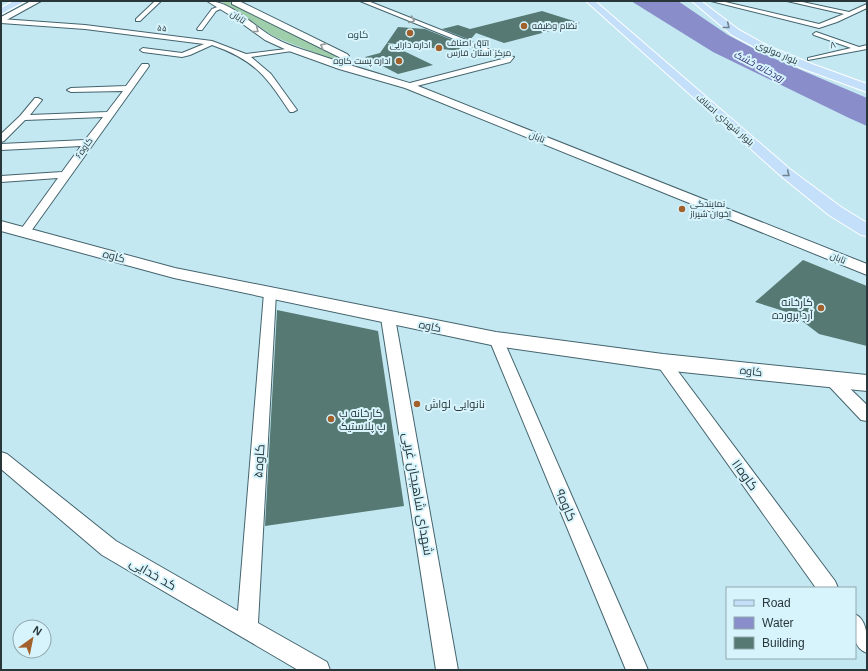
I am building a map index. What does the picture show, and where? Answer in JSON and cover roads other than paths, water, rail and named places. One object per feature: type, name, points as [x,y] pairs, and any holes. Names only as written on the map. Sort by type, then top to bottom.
[{"type":"main road","points":[[1,3],[5,1]]},
{"type":"main road","points":[[1,11],[21,1]]},
{"type":"main road","name":"بلوار شهداي اصناف","points":[[590,1],[786,173],[835,211],[867,231]]},
{"type":"main road","name":"بلوار شهداي اصناف","points":[[599,1],[806,177],[867,220]]},
{"type":"main road","name":"بلوار مولوی","points":[[696,1],[734,31],[750,41],[796,61],[867,88]]},
{"type":"main road","points":[[714,1],[730,14]]},
{"type":"main road","name":"بلوار مولوی","points":[[741,23],[766,41],[867,80]]},
{"type":"street","points":[[1,21],[37,1]]},
{"type":"street","points":[[138,20],[158,1]]},
{"type":"street","name":"تابان","points":[[211,1],[268,38],[292,49],[343,67],[409,86],[867,270]]},
{"type":"street","points":[[234,1],[355,62],[409,86],[508,61],[511,57]]},
{"type":"street","points":[[363,1],[498,55],[511,57]]},
{"type":"street","points":[[379,1],[481,41]]},
{"type":"street","points":[[714,1],[819,26],[867,6]]},
{"type":"street","points":[[790,1],[867,16]]},
{"type":"street","points":[[200,29],[214,10],[222,7]]},
{"type":"street","name":"۵۵","points":[[1,21],[85,27],[212,43],[247,56],[272,78],[293,110]]},
{"type":"street","points":[[816,34],[867,52]]},
{"type":"street","points":[[143,50],[182,56],[212,43]]},
{"type":"street","name":"۸","points":[[810,59],[867,47]]},
{"type":"street","points":[[247,56],[292,49]]},
{"type":"street","points":[[502,49],[509,51],[511,57]]},
{"type":"street","name":"کاوه۶","points":[[25,232],[145,66]]},
{"type":"street","points":[[71,90],[129,88]]},
{"type":"street","points":[[1,139],[23,118],[38,100]]},
{"type":"street","points":[[23,118],[110,114]]},
{"type":"street","points":[[1,147],[88,143]]},
{"type":"street","points":[[1,179],[65,175]]},
{"type":"street","name":"کاوه","points":[[1,226],[174,273],[496,339],[663,362],[867,383]]},
{"type":"street","name":"کاوه۵","points":[[247,629],[270,293]]},
{"type":"street","name":"شهدای شاهیجان غربی","points":[[388,318],[447,670]]},
{"type":"street","name":"کاوه۹","points":[[496,339],[636,670]]},
{"type":"street","name":"کاوه۱۱","points":[[663,362],[827,587]]},
{"type":"street","points":[[832,380],[867,414]]},
{"type":"street","name":"کد خدایی","points":[[1,459],[109,548],[319,670]]},
{"type":"street","points":[[856,626],[867,642]]},
{"type":"water","name":"رودخانه خشک","points":[[631,1],[678,1],[728,35],[768,56],[867,98],[867,126],[713,52]]},
{"type":"place","name":"نظام وظیفه","points":[[524,26]]},
{"type":"place","name":"اداره دارایی","points":[[410,33]]},
{"type":"place","name":"اتاق اصناف مرکز استان فارس","points":[[439,48]]},
{"type":"place","name":"اداره پست کاوه","points":[[399,61]]},
{"type":"place","name":"نمایندگی اخوان شیراز","points":[[682,209]]},
{"type":"place","name":"کارخانه آرد پرورده","points":[[821,308]]},
{"type":"place","name":"نانوایی لواش","points":[[417,404]]},
{"type":"place","name":"کارخانه پ پ پلاستیک","points":[[331,419]]},
{"type":"district","name":"کاوه","points":[[358,34]]}]
